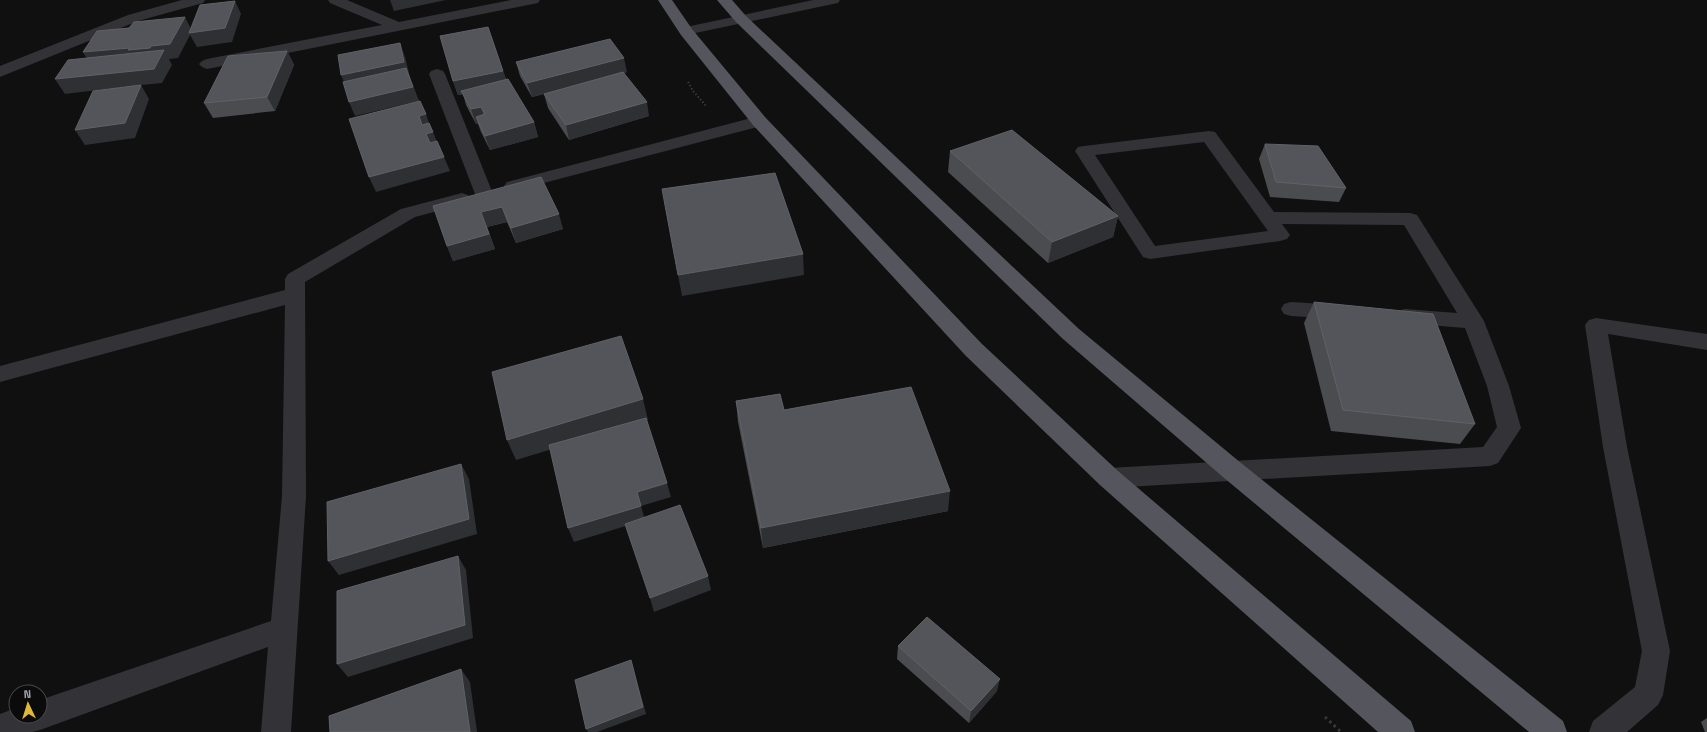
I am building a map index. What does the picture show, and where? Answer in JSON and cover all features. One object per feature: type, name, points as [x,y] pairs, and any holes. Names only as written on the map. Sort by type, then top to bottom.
[{"type":"highway","points":[[665,0],[686,31],[759,121],[974,350],[1109,478],[1400,732]]},
{"type":"highway","points":[[724,0],[742,19],[1071,334],[1232,470],[1552,732]]},
{"type":"street","points":[[0,72],[133,18],[198,0]]},
{"type":"street","points":[[335,0],[398,27]]},
{"type":"street","points":[[207,64],[533,0]]},
{"type":"street","points":[[686,31],[833,0]]},
{"type":"street","points":[[437,74],[484,194]]},
{"type":"street","points":[[276,732],[294,496],[295,279],[408,213],[759,121]]},
{"type":"street","points":[[1208,136],[1269,218],[1280,235],[1150,253],[1084,151],[1208,136]]},
{"type":"street","points":[[1109,478],[1490,456],[1509,428],[1498,386],[1473,321],[1410,218],[1269,218]]},
{"type":"street","points":[[0,374],[294,295]]},
{"type":"street","points":[[1291,309],[1362,314]]},
{"type":"street","points":[[1386,315],[1473,321]]},
{"type":"street","points":[[1604,732],[1648,695],[1656,651],[1614,447],[1596,324],[1707,342]]},
{"type":"street","points":[[48,711],[284,629]]},
{"type":"street","points":[[0,728],[12,724]]},
{"type":"building","points":[[235,1],[225,28],[189,33],[200,5]]},
{"type":"building","points":[[185,17],[170,44],[151,46],[150,48],[83,52],[97,31],[129,28],[134,22]]},
{"type":"building","points":[[488,27],[503,71],[453,81],[440,36]]},
{"type":"building","points":[[610,39],[624,58],[527,83],[516,62]]},
{"type":"building","points":[[400,43],[404,62],[341,75],[338,55]]},
{"type":"building","points":[[164,50],[154,69],[55,79],[68,60]]},
{"type":"building","points":[[287,51],[267,97],[204,103],[228,56]]},
{"type":"building","points":[[406,68],[413,87],[349,102],[343,82]]},
{"type":"building","points":[[623,72],[647,102],[566,125],[544,94]]},
{"type":"building","points":[[508,79],[534,122],[485,136],[476,117],[485,114],[481,107],[471,109],[461,91]]},
{"type":"building","points":[[141,85],[125,123],[75,130],[93,91]]},
{"type":"building","points":[[420,101],[426,114],[419,116],[422,125],[429,123],[433,132],[426,134],[430,143],[437,141],[444,157],[369,177],[349,119]]},
{"type":"building","points":[[1012,130],[1118,216],[1052,242],[950,151]]},
{"type":"building","points":[[1265,144],[1318,146],[1346,188],[1276,182]]},
{"type":"building","points":[[775,173],[803,254],[678,275],[662,189]]},
{"type":"building","points":[[541,177],[559,214],[511,228],[502,207],[481,212],[489,234],[447,246],[433,206]]},
{"type":"building","points":[[1314,302],[1433,314],[1475,424],[1343,410]]},
{"type":"building","points":[[621,336],[643,399],[507,440],[492,372]]},
{"type":"building","points":[[911,387],[950,491],[761,528],[736,401],[780,394],[784,410]]},
{"type":"building","points":[[646,418],[667,483],[637,492],[641,506],[568,528],[549,445]]},
{"type":"building","points":[[461,464],[469,519],[328,561],[327,502]]},
{"type":"building","points":[[680,505],[708,576],[650,598],[625,524]]},
{"type":"building","points":[[458,556],[465,625],[337,664],[337,591]]},
{"type":"building","points":[[927,617],[1000,679],[971,711],[898,646]]},
{"type":"building","points":[[631,660],[643,707],[586,729],[575,680]]},
{"type":"building","points":[[461,669],[470,732],[330,732],[329,716]]}]
